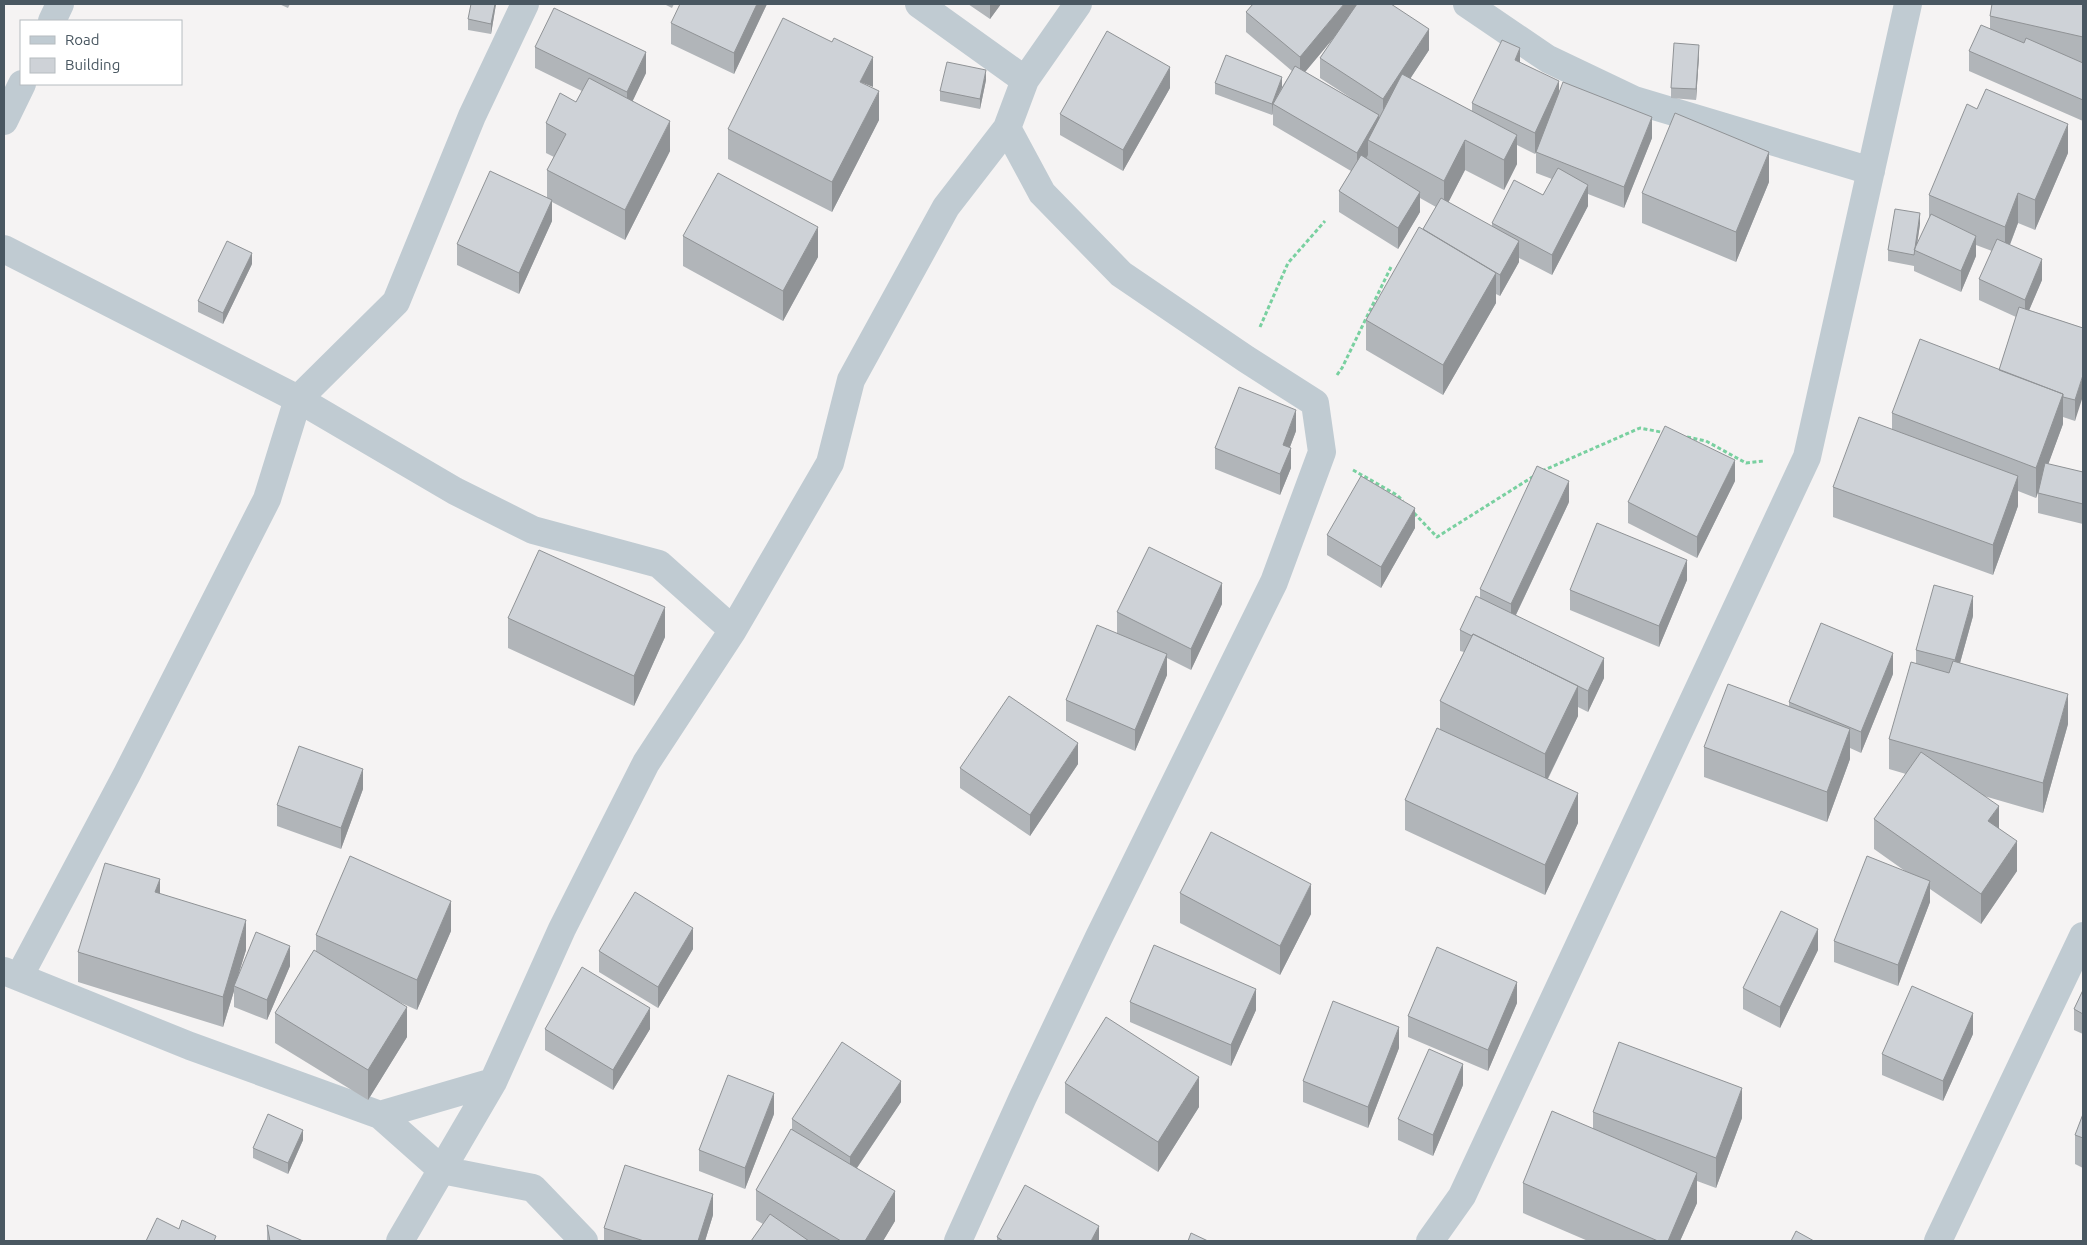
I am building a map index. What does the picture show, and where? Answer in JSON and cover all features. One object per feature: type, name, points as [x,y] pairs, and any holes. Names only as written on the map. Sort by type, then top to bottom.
[{"type":"street","points":[[52,20],[60,4]]},
{"type":"street","points":[[525,4],[472,116],[396,302],[298,398],[267,499],[127,774],[12,974],[190,1046],[380,1115],[442,1170],[533,1188],[584,1241]]},
{"type":"street","points":[[919,4],[1025,80]]},
{"type":"street","points":[[400,1241],[493,1082],[562,930],[646,763],[733,630],[830,463],[851,380],[946,207],[1007,128],[1025,80],[1078,4]]},
{"type":"street","points":[[1467,4],[1548,60],[1634,100],[1870,171]]},
{"type":"street","points":[[1430,1241],[1462,1196],[1807,457],[1908,4]]},
{"type":"street","points":[[4,121],[22,85]]},
{"type":"street","points":[[958,1241],[1022,1097],[1274,582],[1322,452],[1315,403],[1246,359],[1121,274],[1042,193],[1007,128]]},
{"type":"street","points":[[4,249],[298,398],[455,491],[533,530],[659,564],[733,630]]},
{"type":"street","points":[[1938,1241],[2083,936]]},
{"type":"street","points":[[380,1115],[493,1082]]},
{"type":"path","points":[[1246,359],[1288,263],[1325,221]]},
{"type":"path","points":[[1315,403],[1342,368],[1392,267]]},
{"type":"path","points":[[1410,509],[1437,537],[1541,471],[1640,428],[1668,434]]},
{"type":"path","points":[[1678,436],[1706,441],[1746,463],[1807,457]]},
{"type":"path","points":[[1322,452],[1397,495],[1403,502]]},
{"type":"building","points":[[471,4],[495,4],[491,24],[468,19]]},
{"type":"building","points":[[680,4],[757,4],[734,53],[671,23]]},
{"type":"building","points":[[1253,4],[1344,4],[1300,57],[1246,12]]},
{"type":"building","points":[[1357,4],[1391,4],[1429,29],[1383,99],[1320,58]]},
{"type":"building","points":[[1992,4],[2083,4],[2083,37],[1990,16]]},
{"type":"building","points":[[554,8],[646,52],[627,92],[535,47]]},
{"type":"building","points":[[783,18],[832,42],[834,38],[873,57],[860,82],[879,91],[832,182],[728,129]]},
{"type":"building","points":[[1981,25],[2024,43],[2026,38],[2083,63],[2083,100],[1969,51]]},
{"type":"building","points":[[1107,31],[1170,67],[1123,150],[1060,114]]},
{"type":"building","points":[[1502,40],[1520,48],[1515,60],[1559,81],[1535,133],[1472,103]]},
{"type":"building","points":[[1674,43],[1699,45],[1696,89],[1671,88]]},
{"type":"building","points":[[1226,55],[1282,77],[1272,104],[1215,83]]},
{"type":"building","points":[[947,62],[986,70],[980,99],[940,91]]},
{"type":"building","points":[[1295,66],[1379,115],[1357,153],[1273,104]]},
{"type":"building","points":[[1402,74],[1517,135],[1504,160],[1465,140],[1444,181],[1368,140]]},
{"type":"building","points":[[589,78],[670,121],[625,210],[547,170],[566,134],[546,123],[560,93],[576,102]]},
{"type":"building","points":[[1563,82],[1652,117],[1624,187],[1536,152]]},
{"type":"building","points":[[1986,89],[2068,124],[2035,200],[2018,193],[2005,227],[1929,195],[1967,104],[1977,109]]},
{"type":"building","points":[[1675,113],[1769,152],[1736,232],[1642,193]]},
{"type":"building","points":[[1361,155],[1420,192],[1398,228],[1339,191]]},
{"type":"building","points":[[1558,168],[1588,185],[1552,255],[1492,223],[1514,180],[1543,195]]},
{"type":"building","points":[[490,171],[552,200],[519,273],[457,244]]},
{"type":"building","points":[[718,173],[818,227],[783,291],[683,236]]},
{"type":"building","points":[[1441,198],[1519,241],[1500,275],[1423,229]]},
{"type":"building","points":[[1895,209],[1920,213],[1914,255],[1888,250]]},
{"type":"building","points":[[1931,214],[1976,236],[1961,271],[1914,250]]},
{"type":"building","points":[[1419,227],[1496,273],[1443,365],[1366,320]]},
{"type":"building","points":[[1997,239],[2042,259],[2025,300],[1979,279]]},
{"type":"building","points":[[227,241],[252,253],[223,313],[198,301]]},
{"type":"building","points":[[2019,307],[2083,328],[2083,375],[2075,400],[2063,397],[2063,394],[1999,370]]},
{"type":"building","points":[[1920,339],[2063,394],[2036,468],[1892,413]]},
{"type":"building","points":[[1239,387],[1296,410],[1283,445],[1291,448],[1280,474],[1215,448]]},
{"type":"building","points":[[1859,417],[2018,476],[1993,545],[1833,487]]},
{"type":"building","points":[[1665,426],[1735,460],[1697,537],[1628,502]]},
{"type":"building","points":[[2045,463],[2083,472],[2083,504],[2038,493]]},
{"type":"building","points":[[1537,466],[1569,481],[1511,604],[1480,589]]},
{"type":"building","points":[[1361,476],[1415,508],[1381,567],[1327,535]]},
{"type":"building","points":[[1597,523],[1687,560],[1659,626],[1570,590]]},
{"type":"building","points":[[1149,547],[1222,583],[1191,649],[1117,612]]},
{"type":"building","points":[[539,550],[665,607],[634,676],[508,618]]},
{"type":"building","points":[[1934,585],[1973,596],[1955,660],[1916,650]]},
{"type":"building","points":[[1476,596],[1604,658],[1588,691],[1473,634],[1472,636],[1460,630]]},
{"type":"building","points":[[1821,623],[1893,653],[1861,732],[1789,702]]},
{"type":"building","points":[[1097,625],[1167,654],[1135,730],[1066,700]]},
{"type":"building","points":[[1473,634],[1578,686],[1545,754],[1440,701]]},
{"type":"building","points":[[1953,661],[2068,694],[2043,783],[1889,739],[1911,662],[1949,673]]},
{"type":"building","points":[[1728,684],[1850,729],[1827,792],[1704,747]]},
{"type":"building","points":[[1009,696],[1078,743],[1030,815],[960,768]]},
{"type":"building","points":[[1437,728],[1578,793],[1545,865],[1405,800]]},
{"type":"building","points":[[299,746],[363,769],[341,828],[277,805]]},
{"type":"building","points":[[1921,752],[1999,806],[1988,821],[2017,841],[1981,894],[1874,819]]},
{"type":"building","points":[[1211,832],[1311,884],[1280,946],[1180,893]]},
{"type":"building","points":[[350,856],[451,901],[417,980],[316,935]]},
{"type":"building","points":[[1867,856],[1930,881],[1898,965],[1834,941]]},
{"type":"building","points":[[105,863],[160,879],[155,892],[246,920],[223,997],[78,952]]},
{"type":"building","points":[[635,892],[693,928],[658,987],[599,951]]},
{"type":"building","points":[[1781,911],[1818,929],[1780,1007],[1743,988]]},
{"type":"building","points":[[256,932],[290,946],[267,1000],[234,986]]},
{"type":"building","points":[[1154,945],[1256,989],[1231,1045],[1130,1002]]},
{"type":"building","points":[[1437,947],[1517,982],[1488,1050],[1408,1016]]},
{"type":"building","points":[[314,950],[407,1007],[368,1070],[275,1013]]},
{"type":"building","points":[[582,967],[650,1008],[613,1070],[545,1029]]},
{"type":"building","points":[[1912,986],[1973,1013],[1943,1081],[1882,1054]]},
{"type":"building","points":[[2083,990],[2083,1014],[2074,1009]]},
{"type":"building","points":[[1333,1001],[1399,1027],[1368,1107],[1303,1081]]},
{"type":"building","points":[[1106,1017],[1199,1077],[1158,1142],[1065,1083]]},
{"type":"building","points":[[842,1042],[901,1081],[850,1157],[792,1119]]},
{"type":"building","points":[[1619,1042],[1742,1088],[1716,1158],[1593,1112]]},
{"type":"building","points":[[1429,1049],[1463,1064],[1433,1135],[1398,1119]]},
{"type":"building","points":[[728,1075],[774,1093],[745,1168],[699,1150]]},
{"type":"building","points":[[1552,1111],[1697,1173],[1668,1241],[1658,1241],[1523,1183]]},
{"type":"building","points":[[268,1114],[303,1130],[288,1163],[253,1148]]},
{"type":"building","points":[[2083,1114],[2083,1138],[2075,1135]]},
{"type":"building","points":[[791,1129],[895,1191],[865,1241],[841,1241],[756,1190]]},
{"type":"building","points":[[625,1165],[713,1194],[698,1241],[644,1241],[604,1228]]},
{"type":"building","points":[[1025,1185],[1099,1226],[1091,1241],[1003,1241],[997,1237]]},
{"type":"building","points":[[770,1214],[809,1241],[751,1241]]},
{"type":"building","points":[[157,1218],[179,1229],[182,1220],[216,1236],[214,1241],[146,1241]]},
{"type":"building","points":[[267,1225],[303,1241],[270,1241]]},
{"type":"building","points":[[1796,1231],[1814,1241],[1791,1241]]},
{"type":"building","points":[[1191,1233],[1208,1241],[1188,1241]]}]
